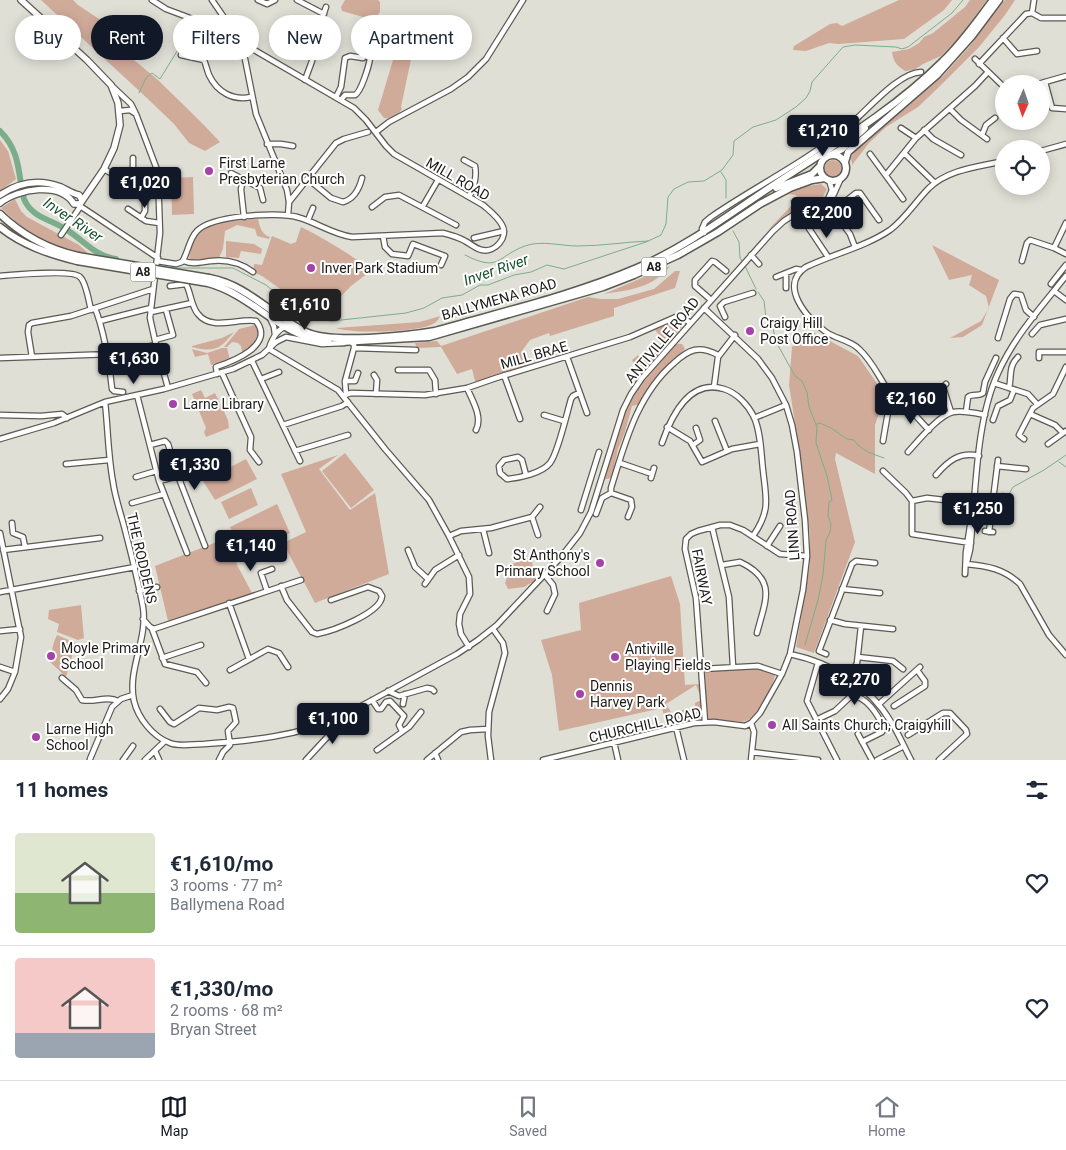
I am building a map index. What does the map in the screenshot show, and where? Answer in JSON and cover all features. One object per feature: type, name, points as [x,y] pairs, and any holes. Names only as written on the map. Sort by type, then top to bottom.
[{"type":"highway","name":"BALLYMENA ROAD","points":[[292,324],[312,334],[331,338],[435,331],[607,280],[653,261],[722,220],[834,142],[900,99],[945,60],[993,0]]},
{"type":"highway","points":[[842,178],[846,171],[845,162],[848,152],[937,76],[972,36],[999,0]]},
{"type":"highway","name":"A8","points":[[746,204],[780,186],[812,174],[824,159],[842,149],[900,99]]},
{"type":"highway","points":[[831,155],[839,156],[845,162]]},
{"type":"highway","points":[[820,166],[821,173],[827,179]]},
{"type":"highway","name":"A8","points":[[827,179],[838,180],[842,178]]},
{"type":"highway","name":"BALLYMENA ROAD","points":[[354,345],[429,337],[584,293],[648,269],[708,238],[750,210],[780,194],[812,180],[827,179]]},
{"type":"highway","name":"A8","points":[[0,214],[33,240],[78,258]]},
{"type":"highway","name":"A8","points":[[0,227],[14,238],[29,245],[78,258],[209,281],[225,282],[240,288],[292,324]]},
{"type":"highway","name":"A8","points":[[209,281],[231,291],[284,327],[302,336],[318,341],[354,345]]},
{"type":"main road","points":[[21,0],[75,48],[110,85],[117,98],[120,111],[119,132],[104,169],[77,200]]},
{"type":"main road","points":[[0,195],[26,183],[47,183],[60,186],[77,200]]},
{"type":"main road","points":[[0,203],[17,193],[50,190],[77,200]]},
{"type":"street","points":[[152,0],[166,9],[182,15]]},
{"type":"street","points":[[212,0],[223,15]]},
{"type":"street","points":[[258,0],[268,4],[275,0]]},
{"type":"street","points":[[297,0],[324,14],[326,7]]},
{"type":"street","points":[[376,132],[389,122],[451,89],[468,77],[491,52],[522,0]]},
{"type":"street","points":[[1032,13],[1034,0]]},
{"type":"street","points":[[979,64],[1024,15],[1032,13],[1040,18],[1066,18]]},
{"type":"street","points":[[1003,38],[1018,54],[1037,51]]},
{"type":"street","name":"MILL ROAD","points":[[259,54],[339,98],[360,114],[390,151],[493,213],[502,223],[504,231]]},
{"type":"street","points":[[339,98],[345,58],[351,56]]},
{"type":"street","points":[[975,59],[995,79]]},
{"type":"street","points":[[204,60],[212,81],[226,94],[236,98],[251,97]]},
{"type":"street","points":[[245,60],[256,114],[284,184],[289,202],[288,215]]},
{"type":"street","points":[[305,80],[312,60]]},
{"type":"street","points":[[339,98],[345,95],[355,95],[360,92],[369,60]]},
{"type":"street","name":"BALLYMENA ROAD","points":[[703,232],[702,226],[712,217],[834,142],[888,90],[914,72],[921,72]]},
{"type":"street","points":[[886,175],[916,138],[950,109],[988,72]]},
{"type":"street","points":[[1050,81],[1066,76]]},
{"type":"street","points":[[110,85],[130,104],[136,113],[156,167],[159,223],[151,324],[168,388]]},
{"type":"street","points":[[1050,101],[1052,108],[1066,109]]},
{"type":"street","points":[[950,109],[958,118],[987,139]]},
{"type":"street","points":[[120,111],[128,110],[136,113]]},
{"type":"street","points":[[982,135],[986,125],[995,118]]},
{"type":"street","points":[[900,127],[916,138]]},
{"type":"street","points":[[924,130],[933,139],[960,155]]},
{"type":"street","points":[[289,202],[338,142],[368,132]]},
{"type":"street","points":[[267,144],[293,146]]},
{"type":"street","points":[[1050,148],[1066,144]]},
{"type":"street","points":[[904,152],[935,183]]},
{"type":"street","points":[[873,155],[904,199]]},
{"type":"street","points":[[104,169],[120,179],[126,179],[133,172],[133,158]]},
{"type":"street","points":[[464,160],[475,166],[476,172],[476,183],[469,197]]},
{"type":"street","points":[[929,430],[891,392],[877,370],[859,349],[826,332],[798,302],[794,293],[795,279],[801,270],[889,230],[935,183],[955,172],[995,163]]},
{"type":"street","points":[[231,173],[243,181],[260,188],[263,200]]},
{"type":"street","points":[[308,179],[335,201],[342,202],[350,199],[356,193],[362,178]]},
{"type":"street","points":[[827,200],[835,194],[842,178]]},
{"type":"street","points":[[827,179],[832,190],[827,200]]},
{"type":"street","points":[[423,206],[438,180]]},
{"type":"street","points":[[243,181],[241,191],[244,217]]},
{"type":"street","points":[[855,247],[850,234],[833,211],[856,193],[860,193],[879,220]]},
{"type":"street","points":[[372,207],[382,199],[394,195],[402,196],[456,225]]},
{"type":"street","points":[[61,235],[68,226],[77,200],[157,261],[178,264],[184,261],[193,236],[201,228],[220,220],[244,217],[288,215],[308,220],[347,236],[443,233],[456,236],[477,249],[485,251],[496,247],[501,241],[504,231],[474,238]]},
{"type":"street","name":"ANTIVILLE ROAD","points":[[494,629],[569,548],[580,533],[591,512],[619,420],[631,394],[642,378],[779,226],[798,212],[827,200]]},
{"type":"street","points":[[141,218],[145,211],[145,203]]},
{"type":"street","points":[[308,220],[313,208]]},
{"type":"street","points":[[128,209],[146,222],[159,223]]},
{"type":"street","points":[[798,212],[828,257]]},
{"type":"street","points":[[717,214],[722,220]]},
{"type":"street","points":[[1054,248],[1066,223]]},
{"type":"street","points":[[703,232],[708,238]]},
{"type":"street","points":[[383,236],[387,250],[394,255],[408,256],[413,244],[445,256],[442,265]]},
{"type":"street","points":[[1029,260],[1023,260],[1030,240],[1066,254]]},
{"type":"street","points":[[751,255],[759,264]]},
{"type":"street","points":[[184,261],[190,263],[213,260],[234,262],[244,265],[253,272]]},
{"type":"street","points":[[711,300],[696,287],[695,280],[712,261],[726,271]]},
{"type":"street","points":[[1051,281],[1066,265]]},
{"type":"street","points":[[776,277],[796,269],[801,270]]},
{"type":"street","points":[[0,276],[72,273],[80,276],[93,309],[100,320],[108,354],[112,389],[123,392]]},
{"type":"street","points":[[786,273],[786,288]]},
{"type":"street","points":[[965,574],[967,563],[965,557],[969,542],[970,520],[985,415],[994,383],[1012,348],[1066,276]]},
{"type":"street","points":[[170,286],[186,284],[192,303],[202,318],[212,322],[226,323],[248,320],[256,321],[261,327],[262,335],[256,345],[240,358],[216,368],[251,437],[250,450],[259,462]]},
{"type":"street","points":[[32,357],[28,332],[29,325],[32,323],[55,320],[153,288]]},
{"type":"street","points":[[1054,291],[1066,300]]},
{"type":"street","points":[[717,319],[724,315],[720,306],[724,302],[753,293]]},
{"type":"street","points":[[1005,336],[999,336],[1010,299],[1014,294],[1021,295],[1026,310],[1034,317]]},
{"type":"street","points":[[100,320],[151,310],[166,310],[192,303]]},
{"type":"street","name":"LINN ROAD","points":[[704,308],[735,335],[765,367],[786,405],[796,447],[806,529],[807,556],[802,594],[790,654],[782,674],[760,713],[751,723]]},
{"type":"street","points":[[0,358],[108,354],[155,342],[173,335],[166,310]]},
{"type":"street","name":"MILL BRAE","points":[[345,395],[414,396],[467,388],[630,337],[678,316],[683,317],[690,323]]},
{"type":"street","points":[[270,318],[275,336]]},
{"type":"street","points":[[1039,335],[1033,332],[1038,326],[1066,319]]},
{"type":"street","points":[[269,350],[275,336],[284,327],[292,324]]},
{"type":"street","points":[[714,387],[718,355],[735,335]]},
{"type":"street","points":[[0,439],[67,418],[105,402],[220,374],[252,361],[269,350],[276,342],[286,337],[322,344],[416,350]]},
{"type":"street","points":[[354,345],[345,380],[345,395],[348,402],[385,449],[424,493],[460,555],[468,572],[470,587],[458,624],[461,634],[469,647]]},
{"type":"street","points":[[269,350],[333,386],[345,395]]},
{"type":"street","points":[[596,514],[602,498],[611,492],[630,429],[639,408],[661,376],[677,360],[693,350],[707,350],[718,355]]},
{"type":"street","points":[[1039,358],[1039,352],[1066,352]]},
{"type":"street","points":[[567,357],[587,413]]},
{"type":"street","points":[[995,419],[998,406],[1010,400],[1012,389],[1010,371],[1018,357]]},
{"type":"street","points":[[966,412],[969,395],[981,395],[983,393],[985,382],[996,358]]},
{"type":"street","points":[[252,361],[300,461]]},
{"type":"street","points":[[1024,439],[1019,435],[1030,414],[1038,404],[1052,395],[1066,367]]},
{"type":"street","points":[[398,370],[429,370],[435,380],[436,394]]},
{"type":"street","points":[[261,379],[279,372]]},
{"type":"street","points":[[345,380],[355,381],[358,373]]},
{"type":"street","points":[[374,375],[377,380],[376,394]]},
{"type":"street","points":[[504,375],[520,420]]},
{"type":"street","points":[[158,390],[166,380]]},
{"type":"street","points":[[994,383],[1030,396],[1038,404]]},
{"type":"street","points":[[942,386],[952,412]]},
{"type":"street","points":[[662,443],[667,427],[679,407],[698,390],[714,387],[726,390],[735,394],[746,404],[758,428],[766,508],[762,523],[753,536]]},
{"type":"street","points":[[467,388],[478,417],[476,430]]},
{"type":"street","points":[[526,475],[522,460],[518,457],[504,460],[500,466],[500,473],[505,478],[511,479],[526,475],[540,470],[550,462],[572,396],[579,393]]},
{"type":"street","points":[[137,395],[158,481],[187,553]]},
{"type":"street","name":"THE RODDENS","points":[[105,402],[109,460],[115,494],[135,567],[143,619],[142,642],[133,680],[133,695],[137,710],[144,722],[165,741]]},
{"type":"street","points":[[283,425],[342,406],[348,402]]},
{"type":"street","points":[[754,418],[786,405]]},
{"type":"street","points":[[883,441],[888,412],[892,409],[906,406]]},
{"type":"street","points":[[907,452],[929,430],[952,412],[985,415]]},
{"type":"street","points":[[0,416],[62,414],[67,418]]},
{"type":"street","points":[[1030,414],[1054,425],[1064,432],[1048,444]]},
{"type":"street","points":[[544,415],[564,421]]},
{"type":"street","points":[[715,421],[727,451]]},
{"type":"street","points":[[667,427],[689,439],[694,445],[700,460],[703,462],[727,451],[760,444]]},
{"type":"street","points":[[694,445],[700,440],[696,428]]},
{"type":"street","points":[[295,451],[348,435]]},
{"type":"street","points":[[150,445],[165,441],[171,454]]},
{"type":"street","points":[[581,510],[598,452]]},
{"type":"street","points":[[936,472],[956,456],[964,454],[979,456]]},
{"type":"street","points":[[66,464],[109,460]]},
{"type":"street","points":[[989,532],[998,460]]},
{"type":"street","points":[[620,463],[651,476],[654,468]]},
{"type":"street","points":[[997,466],[1023,470]]},
{"type":"street","points":[[594,470],[603,472]]},
{"type":"street","points":[[136,476],[156,471]]},
{"type":"street","points":[[883,471],[912,501],[912,534],[969,542]]},
{"type":"street","points":[[158,481],[178,476],[206,546]]},
{"type":"street","points":[[601,479],[613,483]]},
{"type":"street","points":[[611,492],[630,500],[632,506],[628,518]]},
{"type":"street","points":[[132,503],[164,494]]},
{"type":"street","points":[[912,501],[927,498],[962,502]]},
{"type":"street","points":[[974,498],[993,500]]},
{"type":"street","points":[[449,536],[461,531],[483,529],[532,517],[540,507]]},
{"type":"street","points":[[532,517],[538,535]]},
{"type":"street","points":[[12,523],[13,533],[23,537],[25,547]]},
{"type":"street","name":"FAIRWAY","points":[[705,722],[696,598],[684,544],[686,539],[690,534],[712,527],[731,525],[741,528],[782,555],[807,556]]},
{"type":"street","points":[[767,546],[780,526]]},
{"type":"street","points":[[712,527],[729,597],[733,667]]},
{"type":"street","points":[[483,529],[489,553]]},
{"type":"street","points":[[0,533],[2,554],[20,629],[20,643],[15,672],[8,689],[0,699]]},
{"type":"street","points":[[2,554],[25,547],[100,538]]},
{"type":"street","points":[[408,550],[415,567],[426,582],[437,568],[460,555]]},
{"type":"street","points":[[826,654],[819,651],[854,562],[872,562],[871,556]]},
{"type":"street","points":[[722,565],[740,562],[759,575],[764,582],[766,599],[757,633]]},
{"type":"street","points":[[967,563],[989,564],[1005,572],[1020,584],[1050,635],[1066,655]]},
{"type":"street","points":[[0,592],[135,567]]},
{"type":"street","points":[[267,591],[261,573],[272,569]]},
{"type":"street","points":[[544,575],[553,585],[555,594],[547,610]]},
{"type":"street","points":[[152,629],[300,580]]},
{"type":"street","points":[[281,586],[287,600],[312,632],[317,634],[369,614],[380,603],[382,596],[379,591],[368,587],[332,600]]},
{"type":"street","points":[[139,591],[156,587]]},
{"type":"street","points":[[842,589],[880,593]]},
{"type":"street","points":[[229,603],[249,659]]},
{"type":"street","points":[[143,619],[152,629],[164,663],[168,666],[196,672],[206,683]]},
{"type":"street","points":[[830,620],[843,624],[893,629]]},
{"type":"street","points":[[849,678],[857,664],[861,626]]},
{"type":"street","points":[[0,631],[20,629]]},
{"type":"street","points":[[145,760],[165,741],[178,744],[229,742],[296,731],[331,722],[469,647],[494,629],[504,646],[505,653],[490,702],[488,730],[491,760]]},
{"type":"street","points":[[486,635],[500,638]]},
{"type":"street","points":[[162,658],[201,645]]},
{"type":"street","points":[[230,670],[266,650],[279,653],[288,667]]},
{"type":"street","points":[[790,654],[818,662],[849,678],[866,690],[879,704],[896,729],[911,760]]},
{"type":"street","points":[[858,657],[893,661],[903,669]]},
{"type":"street","points":[[818,662],[807,699],[837,760]]},
{"type":"street","points":[[702,669],[758,666],[782,674]]},
{"type":"street","points":[[0,668],[15,672]]},
{"type":"street","points":[[879,704],[918,669],[925,681],[925,686],[895,703]]},
{"type":"street","points":[[62,678],[76,690],[82,700],[112,698],[118,701]]},
{"type":"street","points":[[388,691],[394,695],[427,688],[432,688],[434,691]]},
{"type":"street","points":[[403,704],[404,694]]},
{"type":"street","points":[[90,758],[111,709],[118,701],[133,695]]},
{"type":"street","points":[[816,720],[835,711],[851,696],[860,698],[872,709],[884,728],[882,732],[862,742]]},
{"type":"street","points":[[372,700],[378,709],[381,709],[386,702],[390,701],[404,716],[399,725],[402,731]]},
{"type":"street","points":[[160,709],[170,722],[174,724],[198,708],[217,710],[231,707],[234,710],[235,725],[228,731],[230,745],[222,752],[219,760]]},
{"type":"street","points":[[908,735],[943,713],[951,713],[966,730],[966,735],[939,760]]},
{"type":"street","points":[[377,748],[402,731],[422,714]]},
{"type":"street","points":[[306,760],[331,733],[331,722]]},
{"type":"street","name":"CHURCHILL ROAD","points":[[543,760],[676,727],[705,722],[741,726],[751,723]]},
{"type":"street","points":[[751,723],[754,732],[751,760]]},
{"type":"street","points":[[676,727],[684,760]]},
{"type":"street","points":[[427,760],[461,732],[488,730]]},
{"type":"street","points":[[858,734],[872,760]]},
{"type":"street","points":[[614,742],[618,760]]},
{"type":"street","points":[[123,760],[133,746]]},
{"type":"street","points":[[877,760],[904,746]]},
{"type":"street","points":[[155,751],[159,760]]},
{"type":"street","points":[[752,752],[789,758],[818,759]]},
{"type":"street","points":[[435,753],[438,760]]},
{"type":"shaded area","points":[[41,0],[73,0],[93,15],[91,15],[91,46],[81,37],[81,15],[57,15]]},
{"type":"shaded area","points":[[345,0],[378,0],[380,2],[380,12],[378,15],[356,15],[342,11],[341,7]]},
{"type":"shaded area","points":[[899,0],[952,0],[944,10],[904,39],[839,44],[829,43],[806,51],[793,50],[794,46],[830,24],[837,23],[842,26]]},
{"type":"shaded area","points":[[970,0],[987,0],[958,39],[941,56],[914,70],[905,71],[894,61],[892,52],[909,49],[919,43],[924,37],[933,33],[965,7]]},
{"type":"shaded area","points":[[1005,0],[1015,0],[979,47],[918,107],[886,127],[869,143],[852,165],[851,158],[854,152],[943,76],[969,47]]},
{"type":"shaded area","points":[[106,60],[134,60],[158,80],[220,142],[205,151],[189,143],[174,124]]},
{"type":"shaded area","points":[[393,60],[411,60],[402,109],[389,118],[384,118],[378,110]]},
{"type":"shaded area","points":[[0,140],[8,151],[16,179],[0,191]]},
{"type":"shaded area","points":[[833,160],[841,165],[842,169],[837,177],[833,178],[825,173],[824,169],[829,161]]},
{"type":"shaded area","points":[[193,177],[194,214],[172,215],[171,178]]},
{"type":"shaded area","points":[[821,184],[827,189],[823,197],[796,209],[768,230],[792,205],[790,200],[797,198],[796,195],[786,194],[808,186]]},
{"type":"shaded area","points":[[15,199],[21,211],[27,217],[79,245],[91,256],[53,245],[22,226],[1,208]]},
{"type":"shaded area","points":[[258,219],[260,227],[270,237],[269,239],[257,236],[255,229],[237,225],[225,231],[223,249],[219,258],[192,260],[189,258],[198,235],[205,229],[223,222]]},
{"type":"shaded area","name":"Inver Park Stadium","points":[[301,227],[337,247],[372,270],[351,286],[326,312],[310,310],[262,276],[253,272],[254,264],[262,265],[272,236],[291,244],[296,242]]},
{"type":"shaded area","points":[[226,241],[254,244],[262,249],[261,254],[241,251],[239,258],[226,257]]},
{"type":"shaded area","points":[[932,245],[999,280],[989,307],[986,296],[969,285],[972,275],[949,280]]},
{"type":"shaded area","points":[[670,266],[656,279],[640,287],[604,294]]},
{"type":"shaded area","points":[[675,271],[680,271],[675,288],[614,308],[614,316],[550,336],[549,333],[530,340],[522,351],[526,366],[479,381],[475,381],[472,369],[457,374],[441,347],[417,348],[415,343],[437,341],[441,346],[588,297],[618,299],[654,289]]},
{"type":"shaded area","points":[[988,310],[982,325],[963,337],[950,338],[981,321]]},
{"type":"shaded area","points":[[440,316],[431,325],[409,330],[368,332],[336,328],[420,322]]},
{"type":"shaded area","points":[[678,319],[683,321],[683,326],[639,376],[640,370],[637,369],[632,360],[638,355],[640,358],[664,341],[655,330]]},
{"type":"shaded area","points":[[255,325],[262,329],[257,341],[240,356],[242,352],[241,346],[238,343],[232,342],[227,347],[224,347],[239,329]]},
{"type":"shaded area","points":[[811,331],[858,356],[885,395],[875,425],[875,474],[836,453],[835,459],[855,542],[814,653],[796,647],[810,564],[810,535],[789,385],[792,347]]},
{"type":"shaded area","points":[[234,332],[221,346],[216,348],[206,350],[192,347],[222,338]]},
{"type":"shaded area","points":[[676,344],[682,344],[685,349],[654,379],[640,404],[632,406],[618,449],[612,477],[605,479],[604,476],[623,412],[639,387]]},
{"type":"shaded area","points":[[227,348],[230,360],[211,365],[208,354],[195,357],[192,349],[207,353]]},
{"type":"shaded area","points":[[201,390],[205,398],[215,393],[228,420],[229,428],[206,437],[204,432],[206,428],[192,394]]},
{"type":"shaded area","points":[[345,453],[374,490],[351,508],[322,471]]},
{"type":"shaded area","points":[[338,455],[319,469],[350,510],[375,493],[389,574],[315,603],[283,543],[306,532],[281,474]]},
{"type":"shaded area","points":[[246,459],[257,479],[215,500],[203,481]]},
{"type":"shaded area","points":[[251,488],[258,505],[229,519],[221,502]]},
{"type":"shaded area","points":[[277,504],[290,533],[243,556],[230,527]]},
{"type":"shaded area","points":[[227,538],[241,560],[236,563],[252,593],[168,621],[155,566]]},
{"type":"shaded area","points":[[531,557],[536,580],[524,587],[508,589],[505,583],[512,564]]},
{"type":"shaded area","name":"Antiville Playing Fields","points":[[671,576],[680,604],[685,685],[700,684],[701,693],[699,693],[696,685],[666,704],[674,717],[684,709],[687,713],[687,711],[695,708],[695,703],[701,700],[701,719],[667,727],[662,708],[559,731],[552,675],[541,640],[581,630],[579,603]]},
{"type":"shaded area","points":[[81,605],[84,638],[78,640],[57,632],[59,624],[48,619],[49,610]]},
{"type":"shaded area","points":[[57,635],[76,643],[66,677],[50,662]]},
{"type":"shaded area","points":[[752,667],[764,669],[775,676],[754,717],[743,722],[709,719],[707,714],[705,671]]},
{"type":"waterway","name":"Inver River","points":[[169,268],[233,268],[266,285],[289,304],[314,319],[332,321],[406,313],[424,308],[442,298],[462,295],[480,285],[488,285],[547,265],[564,269],[646,242],[661,235],[666,224],[668,197],[674,189],[688,182],[704,181],[722,170],[733,155],[734,141],[753,127],[776,120],[796,107],[806,98],[812,82],[843,47],[855,45],[902,49],[908,47],[952,13],[963,0]]},
{"type":"waterway","points":[[139,93],[146,78],[152,73],[160,79],[173,58]]},
{"type":"waterway","name":"Inver River","points":[[0,131],[13,149],[19,169],[24,199],[32,211],[64,228],[97,252],[116,259]]},
{"type":"waterway","points":[[721,172],[726,180],[726,198]]},
{"type":"waterway","points":[[733,231],[739,242],[740,258],[742,261]]},
{"type":"waterway","points":[[465,255],[485,263],[492,263],[531,244],[587,246],[648,241]]},
{"type":"waterway","points":[[745,266],[756,289]]},
{"type":"waterway","points":[[758,292],[764,301],[766,318],[773,327],[775,340],[795,376],[802,381],[807,392],[809,407],[817,427],[816,443],[827,476],[832,500],[829,502],[828,516],[831,524],[826,540],[823,575],[805,645]]},
{"type":"waterway","points":[[817,424],[820,423],[831,428],[847,439],[854,440],[864,449],[884,458]]},
{"type":"waterway","points":[[1002,493],[1009,494],[1013,487],[1066,455]]},
{"type":"waterway","points":[[1059,462],[1066,467]]},
{"type":"place","name":"First Larne Presbyterian Church","points":[[209,171]]},
{"type":"place","name":"Inver Park Stadium","points":[[311,268]]},
{"type":"place","name":"Craigy Hill Post Office","points":[[750,331]]},
{"type":"place","name":"Larne Library","points":[[173,404]]},
{"type":"place","name":"St Anthony's Primary School","points":[[600,563]]},
{"type":"place","name":"Moyle Primary School","points":[[51,656]]},
{"type":"place","name":"Antiville Playing Fields","points":[[615,657]]},
{"type":"place","name":"Dennis Harvey Park","points":[[580,694]]},
{"type":"place","name":"All Saints Church, Craigyhill","points":[[772,725]]},
{"type":"place","name":"Larne High School","points":[[36,737]]}]
